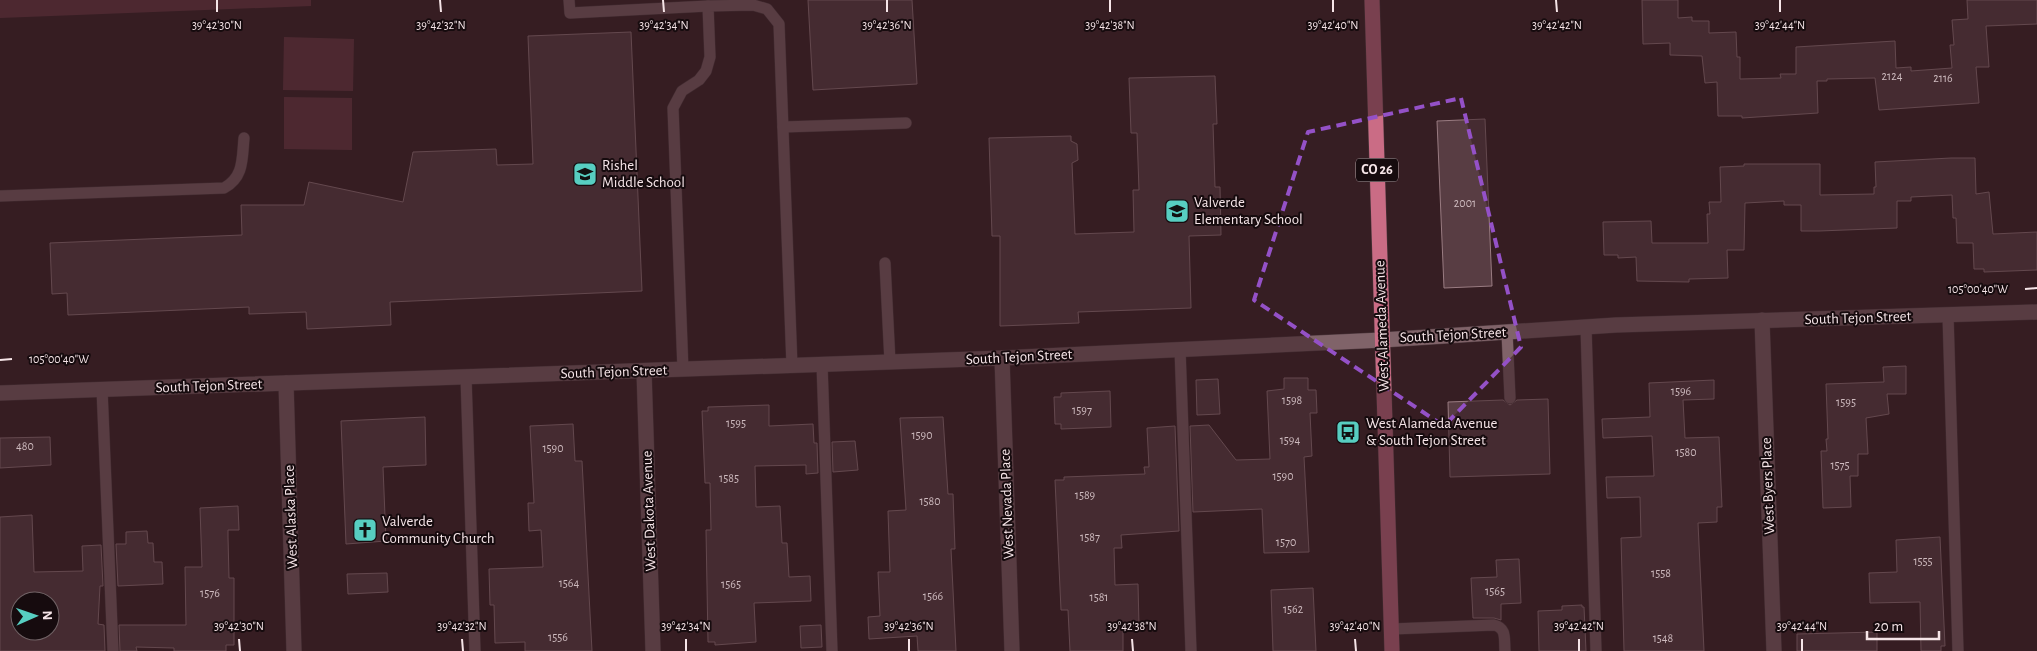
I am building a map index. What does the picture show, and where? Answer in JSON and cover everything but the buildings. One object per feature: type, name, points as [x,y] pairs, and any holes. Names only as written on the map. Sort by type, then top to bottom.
[{"type":"main road","name":"West Alameda Avenue","points":[[1372,0],[1392,651]]},
{"type":"street","name":"South Tejon Street","points":[[0,393],[1002,358],[1382,340],[1586,327],[2037,312]]},
{"type":"street","name":"West Byers Place","points":[[1762,320],[1774,651]]},
{"type":"street","name":"West Nevada Place","points":[[1002,358],[1012,651]]},
{"type":"street","name":"West Dakota Avenue","points":[[644,371],[653,651]]},
{"type":"street","name":"West Alaska Place","points":[[286,383],[294,651]]},
{"type":"lane","points":[[569,0],[570,13],[752,5],[767,9],[778,24],[792,366]]},
{"type":"lane","points":[[683,370],[672,108],[682,91],[698,80],[706,71],[710,57],[708,6]]},
{"type":"lane","points":[[783,127],[906,123]]},
{"type":"lane","points":[[0,196],[224,188],[233,183],[239,176],[244,138]]},
{"type":"lane","points":[[885,262],[890,362]]},
{"type":"lane","points":[[1948,315],[1958,651]]},
{"type":"lane","points":[[1586,327],[1596,651]]},
{"type":"lane","points":[[1507,332],[1510,398]]},
{"type":"lane","points":[[1180,349],[1191,651]]},
{"type":"lane","points":[[822,364],[832,651]]},
{"type":"lane","points":[[466,377],[475,651]]},
{"type":"lane","points":[[102,390],[113,651]]},
{"type":"lane","points":[[1392,629],[1500,626],[1504,631],[1505,651]]},
{"type":"highlighted area","points":[[1461,98],[1521,347],[1444,426],[1254,300],[1308,132]]},
{"type":"shaded area","points":[[0,0],[311,0],[311,6],[0,18]]},
{"type":"shaded area","points":[[284,37],[354,39],[353,91],[283,90]]},
{"type":"shaded area","points":[[284,97],[352,98],[352,150],[284,149]]},
{"type":"place","name":"Rishel Middle School","points":[[585,174]]},
{"type":"place","name":"Valverde Elementary School","points":[[1177,211]]},
{"type":"place","name":"West Alameda Avenue & South Tejon Street","points":[[1348,432]]},
{"type":"place","name":"Valverde Community Church","points":[[365,530]]}]
